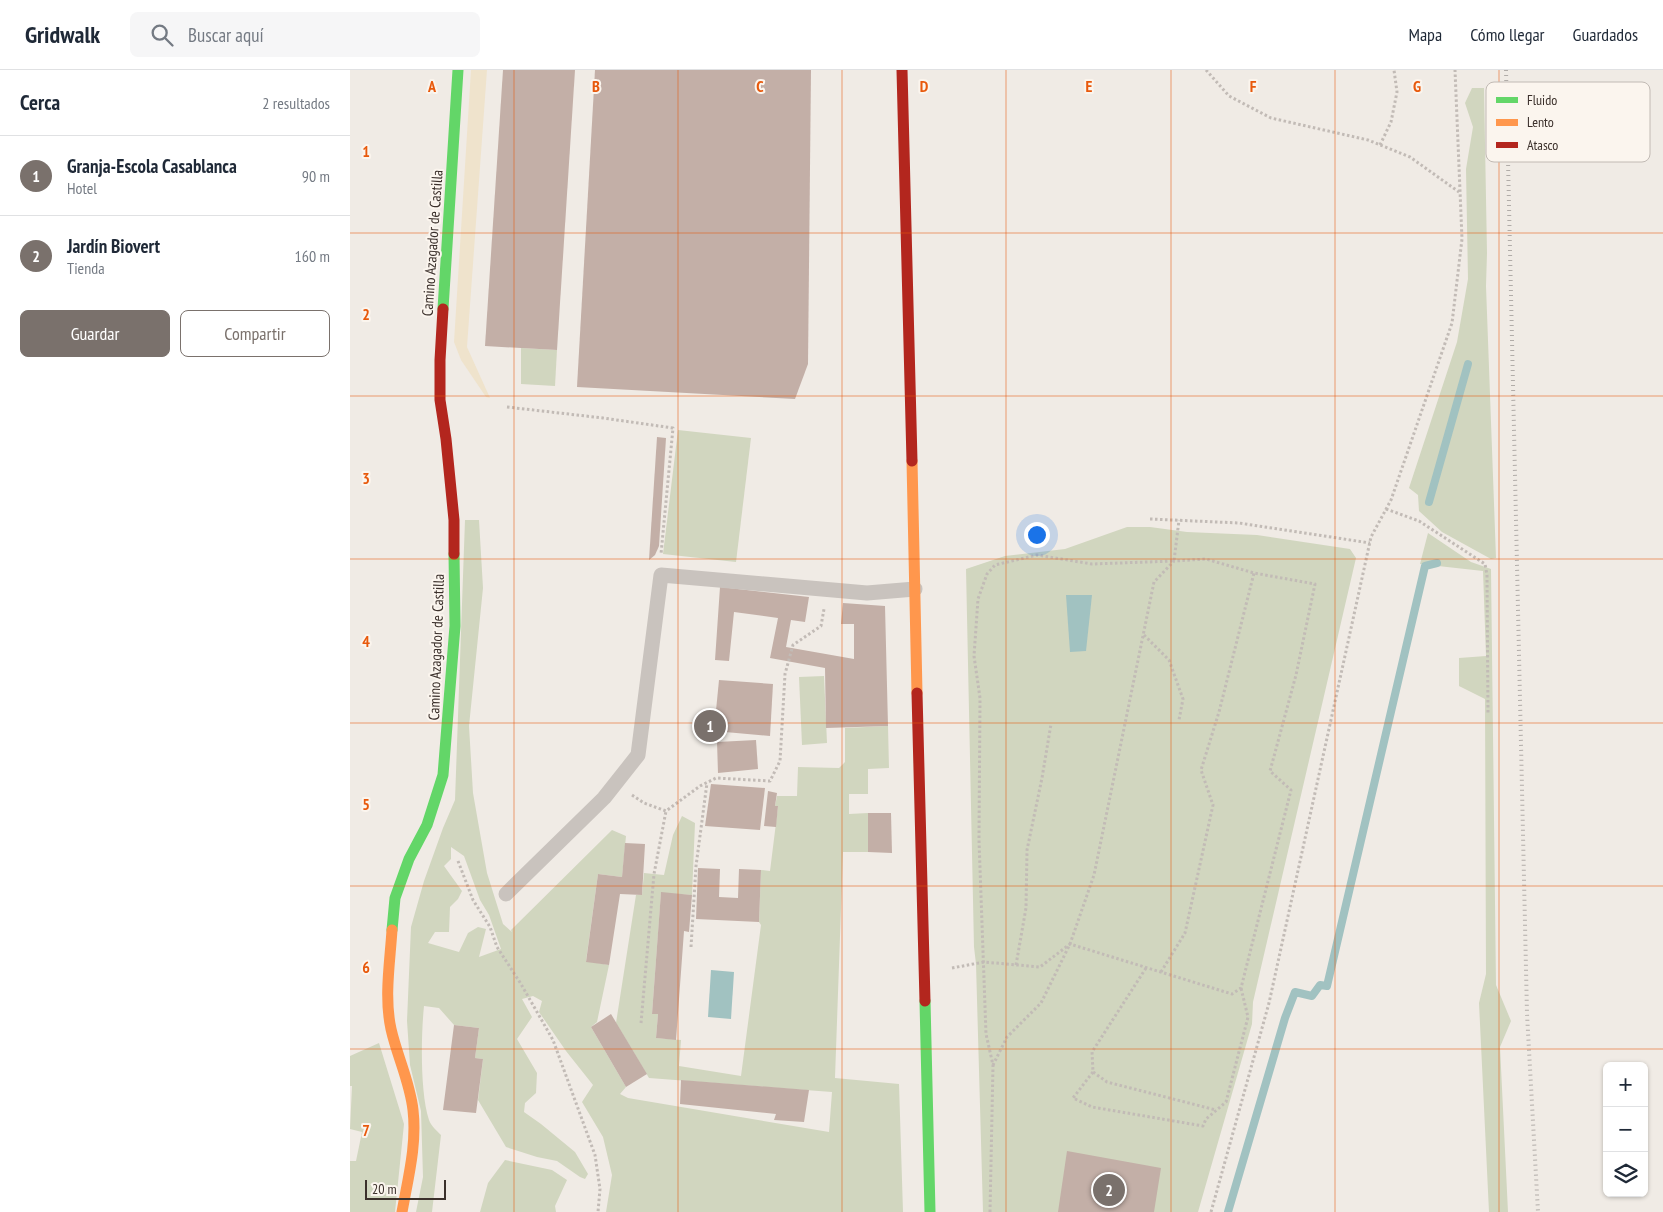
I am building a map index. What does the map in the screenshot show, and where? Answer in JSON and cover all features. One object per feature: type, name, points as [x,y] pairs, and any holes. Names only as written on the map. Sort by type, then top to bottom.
[{"type":"street","name":"Camino Azagador de Castilla","points":[[402,1212],[414,1148],[413,1110],[406,1078],[391,1028],[388,990],[395,898],[409,859],[427,825],[443,774],[455,626],[454,520],[440,400],[440,360],[458,70]]},
{"type":"street","points":[[902,70],[930,1212]]},
{"type":"lane","points":[[506,894],[604,798],[638,755],[661,575],[867,593],[915,589]]},
{"type":"path","points":[[1206,70],[1229,96],[1271,118],[1368,140],[1410,157],[1459,192]]},
{"type":"path","points":[[1380,145],[1391,122],[1397,92],[1394,70]]},
{"type":"path","points":[[1211,1212],[1270,1003],[1371,537],[1391,500],[1452,323],[1462,239],[1456,70]]},
{"type":"path","points":[[507,407],[673,428],[660,564],[661,575]]},
{"type":"path","points":[[1386,508],[1419,521],[1485,564],[1487,575],[1488,714]]},
{"type":"path","points":[[1150,519],[1239,523],[1370,543]]},
{"type":"path","points":[[992,1065],[1006,1037],[1041,1003],[1070,944],[1094,875],[1154,582],[1174,561],[1179,520]]},
{"type":"path","points":[[990,1212],[992,1065],[986,1034],[979,840],[980,698],[974,656],[978,599],[987,574],[995,565],[1037,555],[1092,564],[1206,559],[1254,574],[1315,584],[1296,675],[1270,770],[1291,790],[1241,988],[1248,1018],[1226,1102],[1206,1119],[1203,1126],[1092,1107],[1073,1098],[1093,1072],[1092,1052],[1146,968]]},
{"type":"path","points":[[1161,972],[1185,932],[1213,805],[1201,770],[1219,712],[1254,574]]},
{"type":"path","points":[[641,1022],[654,874],[666,811],[700,786],[716,778],[770,781],[780,761],[785,674],[794,645],[821,626],[827,590]]},
{"type":"path","points":[[1144,635],[1169,660],[1183,699],[1178,720]]},
{"type":"path","points":[[1016,965],[1026,908],[1027,850],[1051,724]]},
{"type":"path","points":[[691,947],[696,866],[707,782]]},
{"type":"path","points":[[615,784],[644,803],[666,811]]},
{"type":"path","points":[[458,862],[472,900],[490,926],[497,947],[553,1040],[596,1155],[600,1189],[598,1212]]},
{"type":"path","points":[[1070,944],[1232,994],[1241,988]]},
{"type":"path","points":[[924,974],[984,962],[1040,967],[1070,944]]},
{"type":"path","points":[[1093,1072],[1107,1082],[1216,1110]]},
{"type":"green space","points":[[1472,88],[1484,88],[1486,286],[1496,558],[1491,559],[1442,532],[1419,511],[1418,495],[1409,488],[1457,342],[1468,279],[1466,169],[1473,127],[1465,103]]},
{"type":"green space","points":[[521,348],[557,350],[555,386],[521,384]]},
{"type":"green space","points":[[678,430],[751,438],[736,562],[663,554]]},
{"type":"green space","points":[[465,520],[479,520],[483,588],[469,726],[473,793],[487,873],[503,924],[512,932],[511,930],[612,830],[626,836],[622,877],[598,874],[586,961],[609,965],[597,1022],[591,1027],[626,1087],[620,1094],[628,1098],[829,1132],[832,1092],[649,1078],[616,1023],[636,895],[642,895],[644,873],[664,875],[673,835],[682,816],[695,823],[692,895],[661,893],[652,1014],[658,1014],[656,1038],[681,1040],[679,1066],[741,1076],[761,925],[759,922],[761,870],[770,871],[778,807],[775,806],[777,796],[797,796],[798,767],[839,768],[845,762],[845,728],[888,726],[889,768],[868,769],[868,794],[849,794],[849,814],[868,813],[868,852],[843,852],[835,1078],[899,1084],[903,1212],[606,1212],[612,1175],[603,1137],[582,1102],[593,1085],[539,1012],[542,1001],[533,996],[522,999],[532,1017],[517,1039],[537,1073],[536,1093],[525,1103],[524,1112],[575,1152],[588,1174],[585,1179],[557,1161],[506,1147],[478,1100],[483,1059],[475,1058],[479,1028],[454,1025],[439,1008],[424,1006],[422,1048],[424,1095],[430,1122],[441,1135],[432,1212],[416,1212],[423,1177],[421,1111],[410,1065],[407,1021],[411,927],[424,881],[455,800]],"holes":[[[451,847],[464,856],[501,949],[479,957],[486,929],[478,927],[468,933],[459,952],[428,943],[435,932],[449,932],[450,907],[458,899],[462,891],[444,866],[451,859]]]},
{"type":"green space","points":[[1127,527],[1257,535],[1350,549],[1356,558],[1253,1002],[1252,1024],[1198,1212],[983,1212],[974,947],[966,569],[1005,556],[1065,549]]},
{"type":"green space","points":[[1428,533],[1471,562],[1491,569],[1496,985],[1511,1021],[1500,1047],[1508,1212],[1489,1212],[1479,1003],[1486,974],[1485,699],[1459,686],[1459,658],[1486,656],[1483,571],[1420,564]]},
{"type":"green space","points":[[824,676],[827,743],[802,745],[799,677]]},
{"type":"green space","points":[[379,1043],[404,1124],[395,1212],[350,1212],[350,1161],[356,1161],[362,1132],[350,1129],[352,1086],[350,1086],[350,1056]]},
{"type":"green space","points":[[505,1160],[552,1170],[567,1180],[555,1206],[556,1212],[480,1212],[488,1183]]},
{"type":"sand","points":[[471,70],[487,70],[467,347],[490,398],[486,397],[461,360],[454,342]]},
{"type":"water","points":[[1066,595],[1092,595],[1086,651],[1070,652]]},
{"type":"water","points":[[711,970],[734,972],[731,1019],[708,1017]]},
{"type":"building","points":[[503,70],[575,70],[557,350],[485,346]]},
{"type":"building","points":[[595,70],[811,70],[808,364],[795,399],[577,387]]},
{"type":"building","points":[[657,437],[666,438],[659,546],[655,555],[649,560]]},
{"type":"building","points":[[720,587],[809,597],[805,622],[791,620],[786,647],[854,659],[854,624],[841,624],[843,603],[885,606],[888,726],[826,728],[825,668],[770,658],[778,618],[734,612],[729,661],[715,660]]},
{"type":"building","points":[[719,680],[773,684],[770,736],[714,731]]},
{"type":"building","points":[[756,740],[758,769],[718,773],[717,742]]},
{"type":"building","points":[[711,784],[765,788],[760,830],[705,826]]},
{"type":"building","points":[[768,791],[777,793],[775,806],[778,806],[776,827],[764,826]]},
{"type":"building","points":[[868,813],[891,813],[892,853],[868,852]]},
{"type":"building","points":[[625,843],[645,844],[642,895],[620,894],[609,965],[586,962],[598,874],[622,877]]},
{"type":"building","points":[[698,868],[720,869],[719,897],[738,898],[739,869],[761,870],[759,922],[696,919]]},
{"type":"building","points":[[661,892],[692,895],[689,932],[684,931],[676,1040],[656,1038],[658,1014],[652,1014]]},
{"type":"building","points":[[611,1014],[647,1074],[626,1087],[591,1027]]},
{"type":"building","points":[[454,1025],[479,1028],[475,1058],[483,1059],[476,1113],[443,1110]]},
{"type":"building","points":[[681,1080],[809,1090],[804,1122],[774,1120],[776,1114],[680,1104]]},
{"type":"building","points":[[1067,1151],[1161,1168],[1154,1212],[1058,1212]]},
{"type":"waterway","points":[[1429,502],[1468,364]]},
{"type":"waterway","points":[[1228,1212],[1285,1018],[1295,992],[1312,996],[1320,985],[1327,986],[1425,566],[1437,563]]},
{"type":"railway","points":[[1506,70],[1506,82]]},
{"type":"railway","points":[[1508,162],[1527,1014],[1538,1212]]},
{"type":"traffic: fast","points":[[443,309],[458,70]]},
{"type":"traffic: fast","points":[[392,930],[395,898],[409,859],[427,825],[443,775],[455,626],[454,554]]},
{"type":"traffic: fast","points":[[925,1001],[930,1212]]},
{"type":"traffic: slow","points":[[912,461],[917,693]]},
{"type":"traffic: slow","points":[[392,930],[388,980],[389,1017],[409,1089],[414,1123],[411,1161],[402,1212]]},
{"type":"traffic: jam","points":[[902,70],[912,461]]},
{"type":"traffic: jam","points":[[443,309],[440,400],[454,520],[454,554]]},
{"type":"traffic: jam","points":[[917,693],[925,1001]]},
{"type":"place","name":"Granja-Escola Casablanca","points":[[710,726]]},
{"type":"place","name":"Jardín Biovert","points":[[1109,1190]]}]
